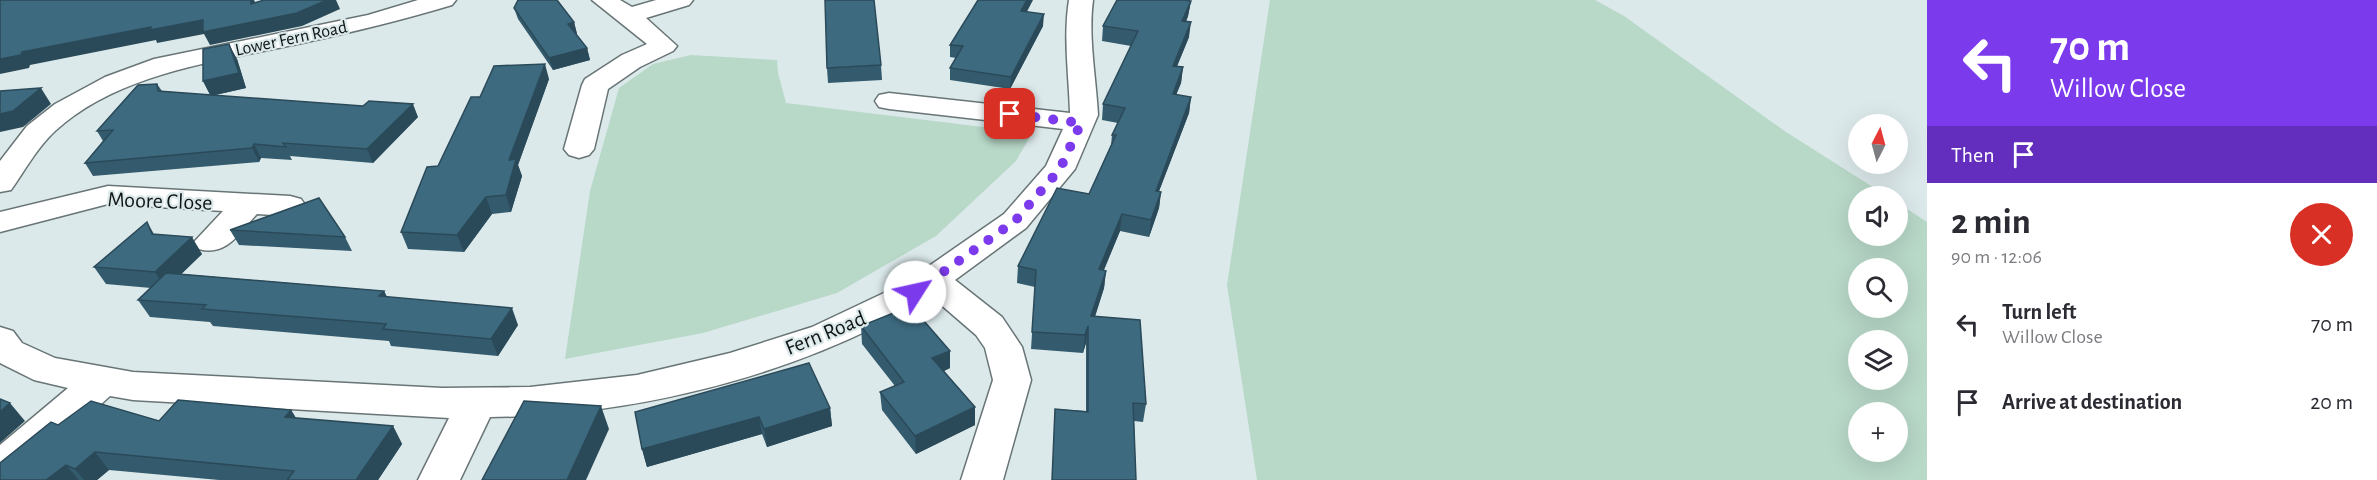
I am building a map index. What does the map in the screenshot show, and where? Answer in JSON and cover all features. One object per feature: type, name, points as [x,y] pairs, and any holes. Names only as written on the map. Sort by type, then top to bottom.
[{"type":"street","name":"Lower Fern Road","points":[[0,183],[11,152],[52,119],[119,80],[154,67],[372,21],[444,0]]},
{"type":"street","points":[[579,149],[595,85],[631,61],[664,46],[628,16],[604,0]]},
{"type":"street","points":[[628,16],[681,0]]},
{"type":"street","name":"Fern Road","points":[[477,402],[530,402],[636,389],[733,366],[825,336],[915,292],[1015,221],[1060,169],[1084,115],[1082,52],[1077,24],[1081,0]]},
{"type":"street","points":[[909,95],[1081,123]]},
{"type":"street","name":"Moore Close","points":[[0,222],[108,195],[290,206]]},
{"type":"street","name":"Moore Close","points":[[211,242],[250,203]]},
{"type":"street","points":[[933,280],[988,326],[1003,348],[1012,380],[982,480]]},
{"type":"street","points":[[0,340],[9,351],[47,370],[133,386],[442,403],[477,402],[439,480]]},
{"type":"street","points":[[0,467],[25,449],[103,380]]},
{"type":"green space","points":[[1270,0],[1595,0],[1624,16],[1786,132],[1848,171],[1848,174],[1852,174],[1871,186],[1848,186],[1848,246],[1908,246],[1908,210],[1927,222],[1927,480],[1257,480],[1227,285]]},
{"type":"green space","points":[[691,55],[777,60],[786,103],[1032,133],[1016,161],[936,236],[837,293],[703,333],[565,359],[590,191],[619,88],[653,64]]},
{"type":"building","points":[[0,0],[251,0],[251,4],[264,0],[327,0],[297,13],[203,32],[203,20],[150,30],[151,27],[22,52],[21,55],[0,59]]},
{"type":"building","points":[[518,0],[557,0],[574,22],[568,24],[587,48],[549,58],[514,8]]},
{"type":"building","points":[[825,0],[874,0],[881,65],[827,68]]},
{"type":"building","points":[[978,0],[1027,0],[1021,11],[1044,14],[1011,77],[950,68],[963,46],[950,45]]},
{"type":"building","points":[[1117,0],[1191,1],[1182,21],[1191,22],[1173,66],[1183,67],[1173,94],[1191,97],[1156,191],[1161,192],[1151,220],[1122,214],[1099,269],[1106,271],[1091,316],[1140,320],[1146,404],[1133,403],[1136,480],[1052,480],[1055,409],[1088,412],[1088,326],[1085,335],[1032,332],[1036,270],[1018,266],[1057,188],[1089,194],[1116,135],[1112,135],[1125,108],[1103,104],[1138,31],[1103,26]]},
{"type":"building","points":[[229,44],[239,73],[203,81],[203,49]]},
{"type":"building","points":[[545,64],[509,160],[516,159],[506,195],[486,197],[457,235],[401,232],[427,167],[438,166],[471,97],[480,97],[494,66]]},
{"type":"building","points":[[157,84],[158,91],[363,106],[369,101],[413,104],[367,149],[283,143],[286,147],[254,144],[252,148],[85,163],[113,130],[97,131],[138,85]]},
{"type":"building","points":[[41,88],[13,111],[0,114],[0,91]]},
{"type":"building","points":[[319,198],[345,237],[230,230]]},
{"type":"building","points":[[147,222],[152,234],[192,237],[155,272],[94,267]]},
{"type":"building","points":[[166,273],[384,291],[379,296],[512,308],[491,339],[383,329],[386,324],[202,309],[206,305],[138,300]]},
{"type":"building","points":[[911,306],[950,351],[932,358],[975,407],[915,436],[880,392],[904,382],[861,326]]},
{"type":"building","points":[[809,363],[830,408],[764,429],[759,417],[642,449],[635,412]]},
{"type":"building","points":[[0,399],[10,403],[0,412]]},
{"type":"building","points":[[178,400],[291,410],[285,417],[393,426],[356,480],[287,480],[294,471],[95,452],[75,469],[66,465],[46,480],[0,480],[0,463],[51,422],[58,425],[91,401],[159,421]]},
{"type":"building","points":[[524,401],[601,406],[567,480],[482,480]]},
{"type":"route","points":[[915,292],[1015,221],[1060,169],[1081,123],[1010,114]]}]
